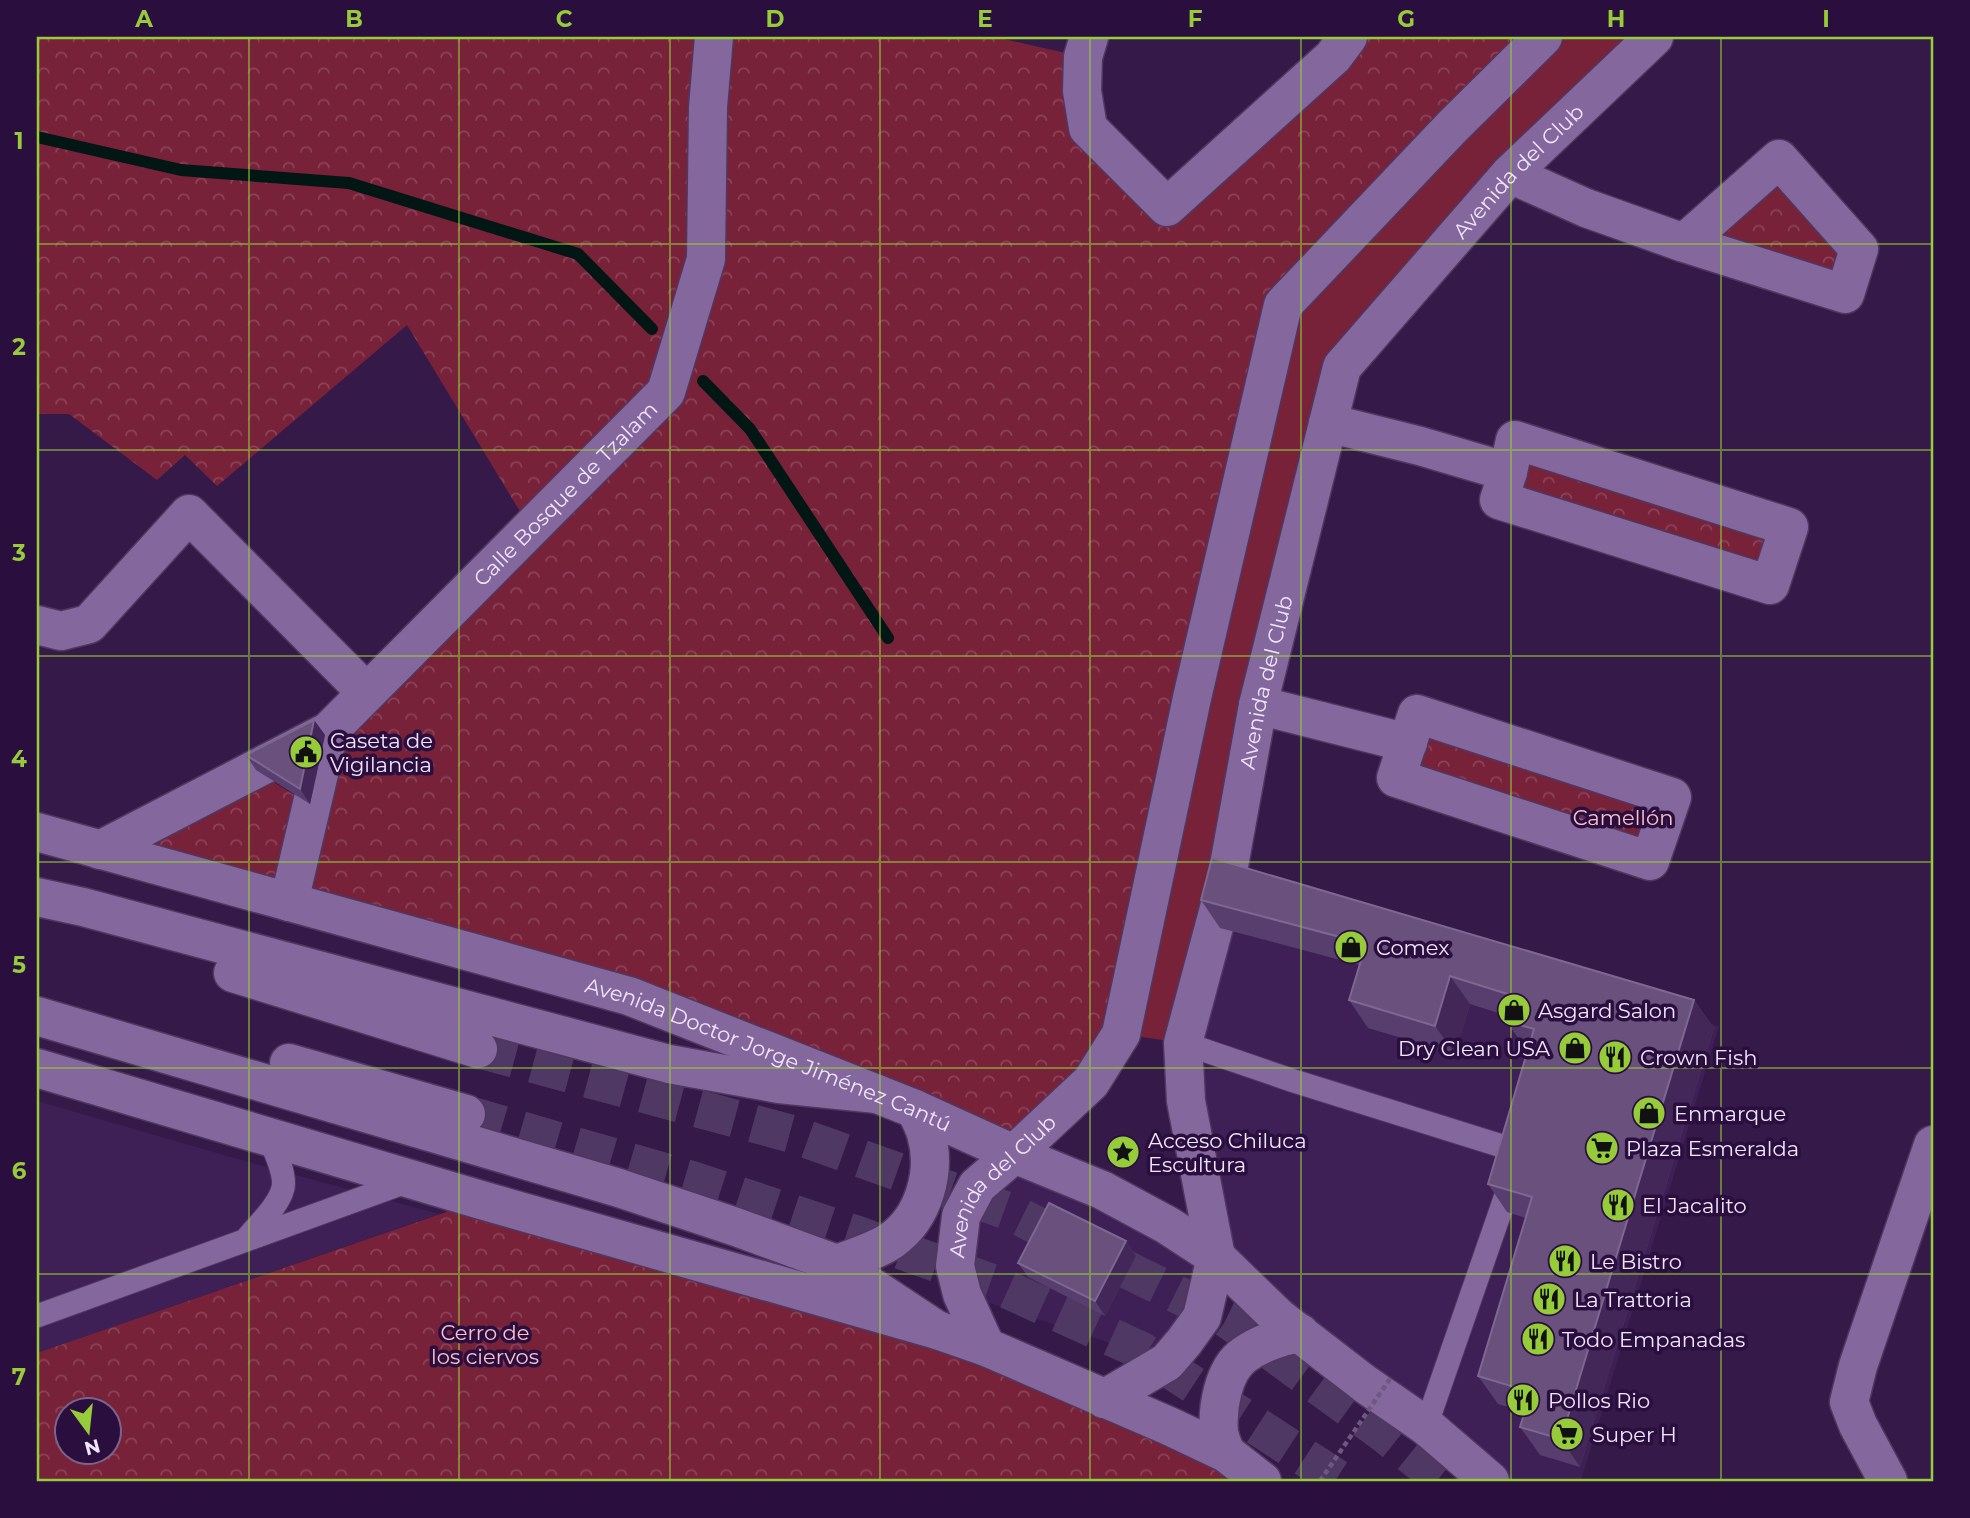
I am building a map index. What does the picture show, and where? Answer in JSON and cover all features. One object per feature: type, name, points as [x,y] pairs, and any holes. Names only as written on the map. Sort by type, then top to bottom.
[{"type":"street","name":"Calle Bosque de Tzalam","points":[[100,850],[329,730],[666,392],[706,260],[708,107],[714,37]]},
{"type":"street","points":[[1089,37],[1083,57],[1082,91],[1088,128],[1167,207],[1333,57],[1348,37]]},
{"type":"street","name":"Avenida del Club","points":[[986,1348],[962,1294],[956,1266],[961,1216],[977,1186],[1091,1082],[1121,1034],[1192,698],[1283,305],[1452,127],[1543,37]]},
{"type":"street","name":"Avenida del Club","points":[[1104,1399],[1167,1362],[1184,1342],[1202,1317],[1216,1257],[1186,1101],[1182,1043],[1226,882],[1258,705],[1342,367],[1510,174],[1654,37]]},
{"type":"street","points":[[1510,174],[1586,208],[1684,243]]},
{"type":"street","points":[[1328,424],[1419,446],[1508,472]]},
{"type":"street","points":[[1515,440],[1789,527],[1770,585],[1499,500],[1508,472],[1515,440]]},
{"type":"street","points":[[37,625],[61,631],[89,624],[189,514],[366,692]]},
{"type":"street","points":[[1258,705],[1408,743]]},
{"type":"street","points":[[1417,715],[1672,797],[1650,861],[1396,778],[1408,743],[1417,715]]},
{"type":"street","points":[[289,902],[329,730]]},
{"type":"street","name":"Avenida Doctor Jorge Jiménez Cantú","points":[[37,832],[629,996],[915,1109],[1102,1190],[1167,1225],[1216,1257],[1278,1317],[1365,1384],[1426,1426],[1490,1481]]},
{"type":"street","points":[[37,897],[669,1064],[779,1084],[877,1094]]},
{"type":"street","points":[[37,912],[478,1049]]},
{"type":"street","points":[[37,995],[158,1025],[466,1114]]},
{"type":"street","points":[[37,1016],[619,1188],[736,1227],[837,1264],[937,1330]]},
{"type":"street","points":[[37,1068],[481,1200],[937,1330],[986,1348],[1169,1426],[1226,1453],[1262,1481]]},
{"type":"street","points":[[837,1264],[891,1241],[910,1224],[926,1194],[930,1154],[926,1133],[915,1109]]},
{"type":"street","points":[[1888,1481],[1858,1425],[1849,1402],[1858,1366],[1933,1145]]},
{"type":"street","points":[[1226,1453],[1219,1434],[1224,1382],[1242,1356],[1282,1336],[1300,1334]]},
{"type":"lane","points":[[1182,1043],[1521,1152],[1426,1426]]},
{"type":"lane","points":[[246,1239],[269,1213],[284,1187],[278,1157],[268,1136]]},
{"type":"lane","points":[[37,1316],[414,1179]]},
{"type":"path","points":[[1320,1481],[1392,1376]]},
{"type":"shaded area","name":"Plaza Esmeralda","points":[[1226,882],[1719,1026],[1581,1481],[1490,1481],[1217,1258],[1167,1362],[962,1294],[977,1186],[1014,1154],[1215,1257],[1186,1101]]},
{"type":"shaded area","points":[[37,1101],[238,1159],[439,1214],[37,1353]]},
{"type":"green space","points":[[37,37],[995,37],[1083,57],[1082,91],[1167,207],[1348,37],[1543,37],[1283,305],[1121,1034],[1014,1154],[629,996],[100,850],[254,770],[312,806],[329,731],[530,528],[407,325],[217,486],[185,455],[157,480],[69,414],[37,414]]},
{"type":"green space","points":[[1543,37],[1654,37],[1342,367],[1183,1043],[1121,1034],[1283,305]]},
{"type":"green space","points":[[1779,159],[1859,249],[1845,294],[1684,243]]},
{"type":"green space","points":[[1517,441],[1789,527],[1770,585],[1499,500]]},
{"type":"green space","name":"Camellón","points":[[1417,714],[1672,797],[1650,861],[1396,778]]},
{"type":"green space","name":"Cerro de los ciervos","points":[[481,1200],[937,1330],[1254,1481],[37,1481],[37,1353]]},
{"type":"building","points":[[314,720],[300,789],[246,755]]},
{"type":"building","name":"Plaza Esmeralda","points":[[1212,858],[1694,1000],[1561,1439],[1520,1427],[1531,1392],[1478,1376],[1532,1197],[1488,1184],[1534,1029],[1506,1021],[1514,996],[1450,976],[1435,1026],[1349,1000],[1366,944],[1201,900]]},
{"type":"building","points":[[1049,1203],[1126,1241],[1095,1301],[1018,1263]]},
{"type":"waterway","points":[[37,137],[181,170],[349,183],[578,254],[652,329]]},
{"type":"waterway","points":[[703,381],[750,429],[888,638]]},
{"type":"tunnel","points":[[478,1049],[792,1134],[1008,1211],[1227,1319],[1383,1433],[1443,1481]]},
{"type":"tunnel","points":[[466,1114],[692,1180],[995,1284],[1140,1350],[1341,1481]]},
{"type":"place","name":"Caseta de Vigilancia","points":[[306,752]]},
{"type":"place","name":"Comex","points":[[1351,947]]},
{"type":"place","name":"Asgard Salon","points":[[1514,1010]]},
{"type":"place","name":"Dry Clean USA","points":[[1575,1048]]},
{"type":"place","name":"Crown Fish","points":[[1615,1057]]},
{"type":"place","name":"Enmarque","points":[[1649,1113]]},
{"type":"place","name":"Plaza Esmeralda","points":[[1602,1148]]},
{"type":"place","name":"Acceso Chiluca Escultura","points":[[1123,1152]]},
{"type":"place","name":"El Jacalito","points":[[1618,1205]]},
{"type":"place","name":"Le Bistro","points":[[1565,1261]]},
{"type":"place","name":"La Trattoria","points":[[1549,1299]]},
{"type":"place","name":"Todo Empanadas","points":[[1538,1339]]},
{"type":"place","name":"Pollos Rio","points":[[1523,1400]]},
{"type":"place","name":"Super H","points":[[1567,1434]]}]
